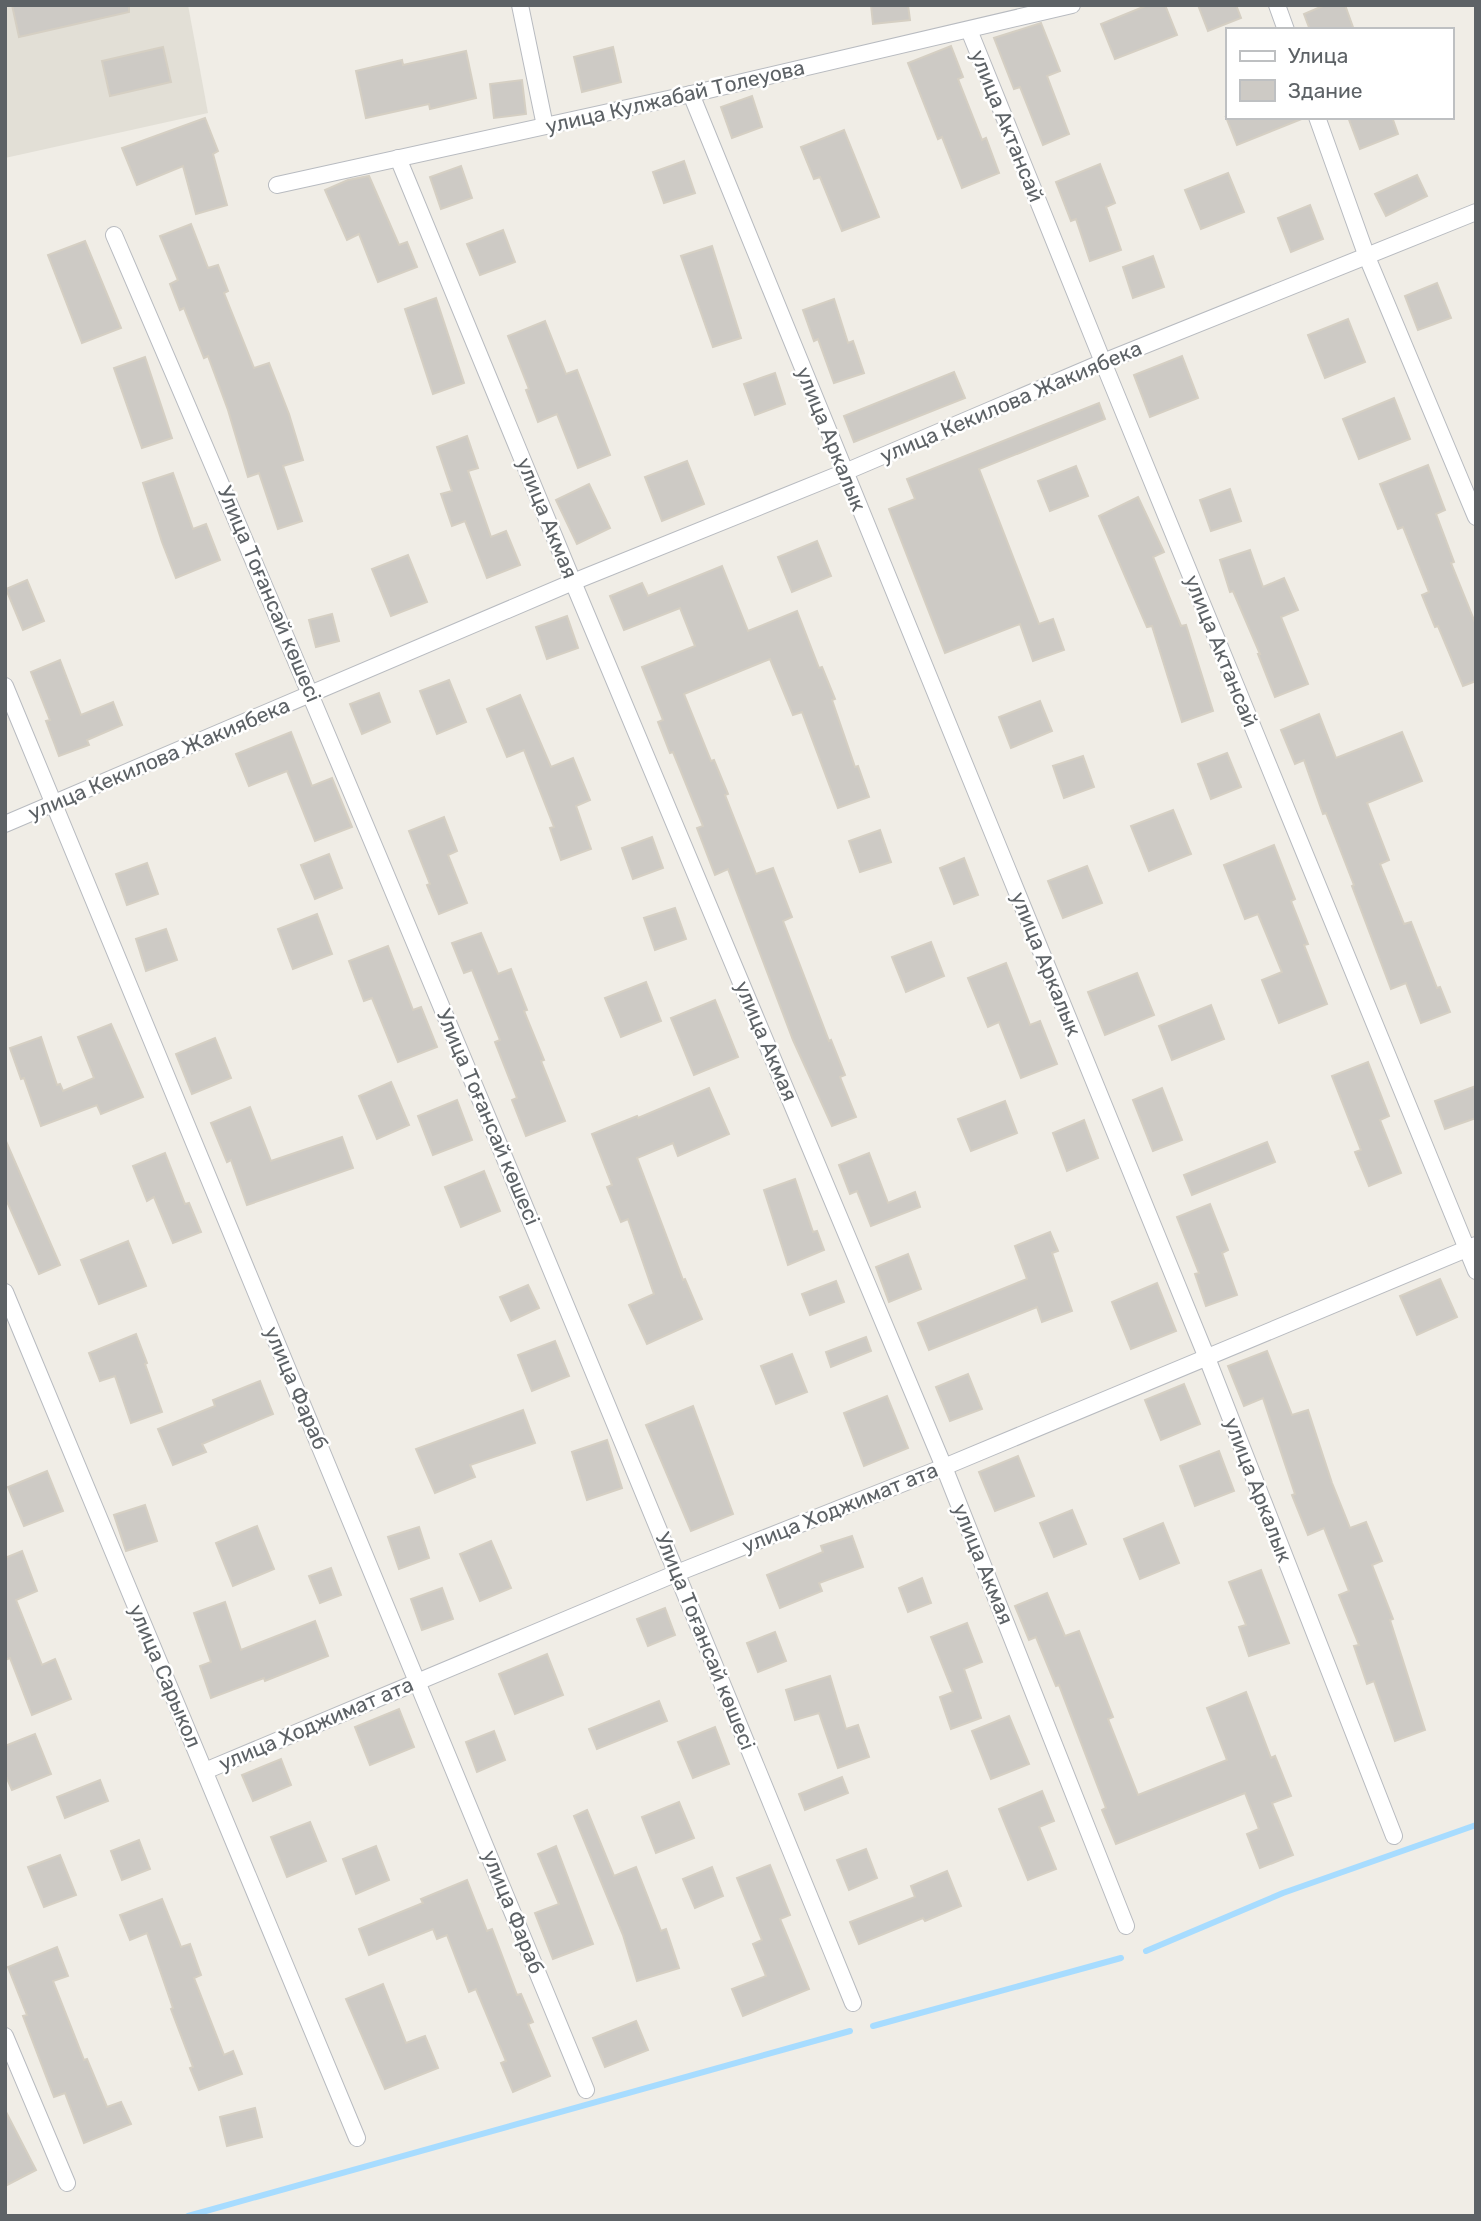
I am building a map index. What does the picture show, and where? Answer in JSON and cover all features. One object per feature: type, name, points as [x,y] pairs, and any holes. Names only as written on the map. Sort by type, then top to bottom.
[{"type":"street","points":[[520,5],[545,126]]},
{"type":"street","name":"улица Кулжабай Толеуова","points":[[278,185],[691,94],[1072,5]]},
{"type":"street","points":[[1277,5],[1285,28]]},
{"type":"street","name":"улица Актансай","points":[[969,30],[1103,362],[1471,1247],[1476,1271]]},
{"type":"street","name":"улица Аркалык","points":[[691,94],[1207,1358],[1394,1836]]},
{"type":"street","points":[[1318,119],[1367,257],[1476,517]]},
{"type":"street","name":"улица Акмая","points":[[398,158],[944,1467],[1126,1926]]},
{"type":"street","name":"улица Кекилова Жакиябека","points":[[5,824],[573,582],[845,472],[1103,362],[1476,212]]},
{"type":"street","name":"Улица Тоғансай көшесі","points":[[114,235],[312,695],[677,1573],[852,2003]]},
{"type":"street","name":"улица Фараб","points":[[5,686],[586,2090]]},
{"type":"street","name":"улица Ходжимат ата","points":[[205,1771],[677,1573],[944,1467],[1471,1247]]},
{"type":"street","name":"улица Сарыкол","points":[[5,1292],[357,2137]]},
{"type":"street","points":[[5,2036],[67,2183]]},
{"type":"shaded area","points":[[5,5],[188,5],[208,113],[5,158]]},
{"type":"building","points":[[12,5],[129,5],[129,12],[19,37]]},
{"type":"building","points":[[871,5],[908,5],[910,20],[873,24]]},
{"type":"building","points":[[1148,5],[1165,5],[1177,35],[1115,59],[1101,24]]},
{"type":"building","points":[[1198,5],[1236,5],[1241,18],[1208,31]]},
{"type":"building","points":[[1325,5],[1345,5],[1353,28],[1309,28],[1304,14]]},
{"type":"building","points":[[1041,23],[1060,71],[1047,76],[1069,134],[1043,145],[1020,87],[1014,89],[994,38]]},
{"type":"building","points":[[951,46],[963,77],[958,79],[982,140],[986,138],[999,173],[962,188],[942,137],[938,139],[908,63]]},
{"type":"building","points":[[163,47],[171,82],[110,96],[102,61]]},
{"type":"building","points":[[613,47],[621,82],[582,92],[574,57]]},
{"type":"building","points":[[466,51],[476,98],[430,109],[429,104],[366,118],[356,71],[402,60],[403,65]]},
{"type":"building","points":[[522,80],[526,114],[494,118],[490,84]]},
{"type":"building","points":[[752,96],[762,127],[732,138],[721,107]]},
{"type":"building","points":[[205,118],[218,151],[213,154],[227,205],[196,214],[183,166],[137,185],[122,148]]},
{"type":"building","points":[[1227,119],[1302,119],[1237,145]]},
{"type":"building","points":[[1349,119],[1393,119],[1398,134],[1360,149]]},
{"type":"building","points":[[844,130],[879,217],[842,231],[820,177],[814,179],[801,147]]},
{"type":"building","points":[[684,161],[695,193],[664,203],[653,172]]},
{"type":"building","points":[[1100,164],[1115,203],[1106,207],[1121,250],[1090,261],[1076,219],[1071,221],[1056,182]]},
{"type":"building","points":[[461,166],[472,198],[441,209],[430,177]]},
{"type":"building","points":[[1228,173],[1244,212],[1201,229],[1185,190]]},
{"type":"building","points":[[1417,175],[1427,196],[1386,216],[1375,194]]},
{"type":"building","points":[[369,176],[399,245],[407,242],[417,267],[378,282],[359,234],[347,240],[325,190],[348,180]]},
{"type":"building","points":[[1310,205],[1323,239],[1291,252],[1278,218]]},
{"type":"building","points":[[191,224],[208,268],[218,265],[228,291],[224,293],[254,368],[269,363],[303,460],[283,466],[302,521],[278,529],[259,473],[248,477],[208,356],[204,358],[184,308],[180,310],[170,284],[178,280],[160,236]]},
{"type":"building","points":[[503,230],[515,262],[480,275],[467,244]]},
{"type":"building","points":[[85,241],[121,328],[82,343],[48,255]]},
{"type":"building","points":[[712,246],[741,338],[713,347],[681,256]]},
{"type":"building","points":[[1153,256],[1164,287],[1133,298],[1123,267]]},
{"type":"building","points":[[1437,283],[1451,318],[1418,330],[1405,296]]},
{"type":"building","points":[[436,298],[464,383],[433,394],[405,309]]},
{"type":"building","points":[[834,299],[848,343],[853,341],[864,373],[834,383],[818,339],[814,341],[803,310]]},
{"type":"building","points":[[1348,319],[1365,362],[1325,378],[1308,335]]},
{"type":"building","points":[[545,321],[566,374],[577,370],[610,455],[578,468],[557,414],[538,422],[526,390],[529,389],[508,336]]},
{"type":"building","points":[[1182,356],[1198,398],[1150,417],[1134,375]]},
{"type":"building","points":[[145,357],[172,438],[142,448],[114,368]]},
{"type":"building","points":[[954,372],[965,398],[854,442],[844,416]]},
{"type":"building","points":[[775,373],[785,404],[755,415],[744,384]]},
{"type":"building","points":[[1394,398],[1410,439],[1359,459],[1343,419]]},
{"type":"building","points":[[1099,403],[1105,419],[979,469],[1039,624],[1053,619],[1064,650],[1033,661],[1020,624],[945,653],[889,509],[915,499],[907,479]]},
{"type":"building","points":[[467,436],[478,468],[468,471],[491,537],[506,531],[520,565],[487,578],[465,521],[452,526],[441,494],[452,491],[437,447]]},
{"type":"building","points":[[687,461],[704,504],[662,521],[645,477]]},
{"type":"building","points":[[1428,465],[1445,510],[1436,514],[1454,562],[1451,563],[1476,625],[1476,681],[1463,686],[1422,595],[1429,592],[1403,527],[1398,529],[1380,484]]},
{"type":"building","points":[[1076,466],[1088,496],[1050,511],[1038,481]]},
{"type":"building","points":[[173,473],[193,529],[206,524],[220,560],[176,578],[143,483]]},
{"type":"building","points":[[589,484],[610,528],[577,544],[556,500]]},
{"type":"building","points":[[1230,489],[1241,521],[1211,531],[1200,500]]},
{"type":"building","points":[[1138,497],[1164,552],[1153,557],[1181,626],[1186,625],[1213,711],[1182,722],[1152,626],[1147,627],[1099,516]]},
{"type":"building","points":[[817,541],[831,576],[792,592],[778,557]]},
{"type":"building","points":[[1250,550],[1263,587],[1284,578],[1298,610],[1281,617],[1308,684],[1275,697],[1233,591],[1230,592],[1220,560]]},
{"type":"building","points":[[408,555],[427,602],[391,616],[372,569]]},
{"type":"building","points":[[722,566],[748,631],[797,611],[819,668],[822,667],[835,699],[832,700],[855,767],[858,766],[869,797],[838,808],[802,712],[793,715],[770,659],[684,694],[711,761],[714,760],[728,794],[725,795],[756,874],[773,868],[792,917],[783,921],[829,1041],[831,1040],[845,1075],[840,1077],[856,1117],[832,1126],[793,1040],[728,869],[715,875],[697,828],[703,826],[658,722],[663,720],[642,667],[695,646],[680,608],[624,630],[610,596],[642,583],[648,596]]},
{"type":"building","points":[[27,580],[44,621],[23,630],[6,589]]},
{"type":"building","points":[[332,614],[339,641],[316,647],[309,620]]},
{"type":"building","points":[[567,616],[578,648],[547,659],[536,627]]},
{"type":"building","points":[[60,660],[81,715],[113,702],[122,725],[87,740],[89,745],[59,756],[46,721],[50,720],[31,672]]},
{"type":"building","points":[[449,680],[466,722],[437,734],[420,691]]},
{"type":"building","points":[[379,693],[390,722],[362,734],[350,704]]},
{"type":"building","points":[[520,695],[551,767],[573,758],[590,800],[576,806],[591,849],[561,860],[550,828],[554,827],[524,750],[507,757],[487,709]]},
{"type":"building","points":[[1040,701],[1052,731],[1011,748],[999,717]]},
{"type":"building","points":[[1319,714],[1336,758],[1402,732],[1422,781],[1367,803],[1389,860],[1380,864],[1404,924],[1411,922],[1437,988],[1440,987],[1450,1012],[1421,1023],[1406,983],[1391,989],[1352,886],[1354,885],[1326,813],[1323,814],[1304,760],[1295,764],[1281,730]]},
{"type":"building","points":[[291,732],[312,786],[332,778],[352,827],[315,841],[287,771],[249,786],[236,754]]},
{"type":"building","points":[[1227,753],[1241,787],[1211,799],[1198,764]]},
{"type":"building","points":[[1083,756],[1094,787],[1064,798],[1053,766]]},
{"type":"building","points":[[1173,810],[1191,854],[1149,871],[1131,826]]},
{"type":"building","points":[[444,817],[457,851],[448,855],[467,903],[439,914],[409,831]]},
{"type":"building","points":[[880,830],[891,862],[860,872],[849,841]]},
{"type":"building","points":[[652,837],[663,868],[633,879],[622,848]]},
{"type":"building","points":[[1274,845],[1295,899],[1291,901],[1308,944],[1304,945],[1327,1004],[1279,1023],[1262,980],[1282,972],[1258,914],[1245,919],[1224,865]]},
{"type":"building","points":[[329,854],[342,888],[315,899],[301,865]]},
{"type":"building","points":[[964,858],[978,895],[954,904],[940,868]]},
{"type":"building","points":[[147,863],[158,894],[127,905],[116,874]]},
{"type":"building","points":[[1087,866],[1102,903],[1063,918],[1048,881]]},
{"type":"building","points":[[675,908],[686,939],[655,950],[644,918]]},
{"type":"building","points":[[317,914],[332,954],[293,969],[278,929]]},
{"type":"building","points":[[166,929],[177,960],[146,971],[136,939]]},
{"type":"building","points":[[481,933],[498,974],[511,969],[544,1060],[541,1061],[565,1121],[526,1136],[512,1100],[517,1098],[495,1042],[500,1040],[472,970],[464,973],[452,943]]},
{"type":"building","points":[[931,942],[944,976],[906,992],[892,957]]},
{"type":"building","points":[[388,946],[413,1010],[421,1007],[437,1047],[398,1062],[372,998],[364,1001],[349,961]]},
{"type":"building","points":[[1006,963],[1030,1025],[1040,1021],[1057,1064],[1021,1078],[999,1022],[988,1027],[968,978]]},
{"type":"building","points":[[1137,973],[1154,1015],[1105,1035],[1088,992]]},
{"type":"building","points":[[646,982],[661,1021],[621,1037],[605,998]]},
{"type":"building","points":[[715,1000],[738,1057],[694,1075],[671,1018]]},
{"type":"building","points":[[1211,1005],[1224,1039],[1172,1060],[1159,1026]]},
{"type":"building","points":[[111,1024],[143,1097],[101,1114],[97,1105],[41,1126],[10,1048],[41,1037],[57,1085],[60,1084],[63,1091],[94,1078],[78,1037]]},
{"type":"building","points":[[215,1038],[231,1078],[192,1094],[176,1054]]},
{"type":"building","points":[[1368,1062],[1389,1116],[1380,1120],[1401,1173],[1369,1186],[1355,1152],[1361,1150],[1332,1076]]},
{"type":"building","points":[[391,1082],[409,1125],[377,1139],[359,1096]]},
{"type":"building","points":[[1476,1086],[1476,1118],[1445,1129],[1435,1101]]},
{"type":"building","points":[[709,1088],[729,1134],[678,1156],[673,1143],[637,1158],[683,1280],[685,1279],[702,1319],[647,1344],[629,1305],[654,1294],[628,1219],[621,1222],[607,1187],[612,1185],[592,1134]]},
{"type":"building","points":[[1162,1088],[1182,1140],[1153,1151],[1133,1100]]},
{"type":"building","points":[[457,1100],[472,1140],[433,1155],[418,1116]]},
{"type":"building","points":[[1005,1101],[1017,1133],[971,1151],[958,1119]]},
{"type":"building","points":[[250,1107],[271,1161],[342,1137],[353,1168],[247,1205],[231,1160],[227,1162],[211,1123]]},
{"type":"building","points":[[1084,1120],[1098,1158],[1067,1171],[1053,1133]]},
{"type":"building","points":[[5,1139],[60,1265],[39,1274],[5,1197]]},
{"type":"building","points":[[1267,1142],[1275,1162],[1192,1195],[1184,1175]]},
{"type":"building","points":[[165,1153],[185,1204],[189,1203],[201,1232],[173,1243],[154,1197],[147,1201],[133,1166]]},
{"type":"building","points":[[869,1153],[888,1203],[915,1192],[920,1207],[871,1226],[857,1191],[850,1194],[839,1165]]},
{"type":"building","points":[[484,1171],[500,1211],[461,1227],[445,1187]]},
{"type":"building","points":[[795,1179],[813,1232],[817,1231],[824,1250],[788,1265],[764,1190]]},
{"type":"building","points":[[1210,1204],[1228,1250],[1222,1253],[1237,1295],[1206,1306],[1195,1274],[1199,1273],[1177,1217]]},
{"type":"building","points":[[1050,1232],[1058,1251],[1052,1253],[1072,1311],[1042,1322],[1037,1307],[929,1350],[918,1323],[1027,1279],[1015,1246]]},
{"type":"building","points":[[128,1241],[146,1286],[99,1304],[81,1260]]},
{"type":"building","points":[[908,1254],[921,1289],[889,1302],[876,1267]]},
{"type":"building","points":[[1440,1279],[1457,1317],[1417,1335],[1400,1296]]},
{"type":"building","points":[[836,1281],[844,1302],[810,1315],[802,1294]]},
{"type":"building","points":[[1157,1283],[1176,1331],[1131,1349],[1112,1302]]},
{"type":"building","points":[[528,1285],[539,1308],[511,1321],[500,1297]]},
{"type":"building","points":[[136,1334],[162,1412],[131,1423],[115,1376],[100,1381],[89,1353]]},
{"type":"building","points":[[866,1337],[871,1351],[831,1367],[826,1352]]},
{"type":"building","points":[[555,1341],[569,1376],[532,1391],[518,1355]]},
{"type":"building","points":[[1267,1351],[1292,1415],[1308,1410],[1350,1528],[1366,1522],[1382,1561],[1372,1565],[1393,1619],[1390,1620],[1425,1730],[1395,1741],[1374,1681],[1367,1684],[1354,1646],[1359,1645],[1339,1595],[1349,1591],[1324,1528],[1308,1535],[1292,1495],[1295,1494],[1263,1398],[1244,1406],[1228,1366]]},
{"type":"building","points":[[792,1354],[807,1392],[776,1404],[761,1366]]},
{"type":"building","points":[[968,1374],[982,1409],[950,1421],[936,1387]]},
{"type":"building","points":[[260,1381],[273,1414],[202,1444],[206,1452],[173,1465],[158,1429],[215,1406],[213,1400]]},
{"type":"building","points":[[1184,1384],[1200,1424],[1161,1440],[1145,1400]]},
{"type":"building","points":[[887,1396],[908,1448],[864,1466],[844,1413]]},
{"type":"building","points":[[693,1406],[733,1514],[691,1531],[646,1425]]},
{"type":"building","points":[[523,1410],[535,1443],[470,1465],[475,1477],[435,1493],[416,1449]]},
{"type":"building","points":[[607,1440],[622,1488],[587,1500],[572,1452]]},
{"type":"building","points":[[1219,1451],[1234,1491],[1195,1506],[1180,1466]]},
{"type":"building","points":[[1018,1456],[1034,1496],[995,1511],[979,1472]]},
{"type":"building","points":[[47,1471],[63,1511],[24,1526],[8,1487]]},
{"type":"building","points":[[145,1505],[157,1541],[126,1551],[114,1515]]},
{"type":"building","points":[[1072,1510],[1086,1544],[1054,1557],[1040,1523]]},
{"type":"building","points":[[1163,1523],[1179,1563],[1140,1579],[1124,1539]]},
{"type":"building","points":[[257,1526],[274,1569],[233,1586],[216,1543]]},
{"type":"building","points":[[419,1527],[429,1558],[399,1569],[388,1537]]},
{"type":"building","points":[[852,1536],[863,1567],[819,1583],[822,1591],[780,1608],[767,1575],[823,1552],[821,1546]]},
{"type":"building","points":[[491,1541],[511,1588],[480,1601],[460,1554]]},
{"type":"building","points":[[22,1551],[37,1591],[16,1600],[42,1665],[55,1659],[71,1699],[32,1715],[10,1658],[5,1660],[5,1558]]},
{"type":"building","points":[[331,1568],[341,1595],[320,1603],[309,1576]]},
{"type":"building","points":[[1261,1570],[1289,1643],[1249,1656],[1239,1627],[1246,1625],[1229,1582]]},
{"type":"building","points":[[922,1578],[931,1603],[908,1612],[899,1588]]},
{"type":"building","points":[[442,1588],[453,1619],[422,1630],[411,1599]]},
{"type":"building","points":[[1047,1593],[1065,1636],[1079,1631],[1113,1717],[1108,1719],[1138,1795],[1227,1760],[1207,1708],[1246,1692],[1271,1758],[1275,1756],[1291,1796],[1272,1803],[1293,1855],[1260,1868],[1247,1834],[1259,1829],[1245,1793],[1116,1844],[1102,1810],[1106,1808],[1059,1685],[1056,1686],[1036,1637],[1029,1640],[1015,1606]]},
{"type":"building","points":[[225,1602],[241,1650],[315,1621],[328,1656],[265,1681],[264,1678],[211,1698],[200,1666],[211,1662],[194,1613]]},
{"type":"building","points":[[665,1608],[675,1635],[648,1646],[637,1619]]},
{"type":"building","points":[[967,1623],[982,1662],[964,1669],[981,1718],[951,1729],[940,1697],[953,1692],[931,1637]]},
{"type":"building","points":[[775,1632],[786,1661],[758,1672],[747,1643]]},
{"type":"building","points":[[547,1654],[563,1695],[515,1714],[499,1674]]},
{"type":"building","points":[[830,1676],[846,1729],[858,1725],[869,1757],[838,1768],[819,1713],[795,1720],[786,1690]]},
{"type":"building","points":[[659,1701],[667,1721],[597,1749],[589,1729]]},
{"type":"building","points":[[399,1709],[414,1747],[370,1765],[355,1727]]},
{"type":"building","points":[[1009,1716],[1029,1764],[991,1779],[972,1731]]},
{"type":"building","points":[[715,1727],[729,1764],[693,1778],[678,1742]]},
{"type":"building","points":[[494,1731],[505,1760],[477,1772],[466,1742]]},
{"type":"building","points":[[35,1734],[51,1774],[12,1790],[5,1774],[5,1746]]},
{"type":"building","points":[[281,1759],[291,1785],[253,1801],[242,1775]]},
{"type":"building","points":[[842,1777],[848,1793],[805,1810],[799,1794]]},
{"type":"building","points":[[100,1780],[108,1801],[65,1818],[57,1797]]},
{"type":"building","points":[[1042,1791],[1054,1821],[1039,1827],[1056,1869],[1028,1880],[999,1809]]},
{"type":"building","points":[[679,1802],[694,1838],[656,1853],[642,1817]]},
{"type":"building","points":[[587,1810],[614,1876],[636,1867],[661,1931],[666,1929],[679,1968],[637,1981],[623,1935],[574,1816]]},
{"type":"building","points":[[310,1822],[326,1861],[287,1877],[271,1837]]},
{"type":"building","points":[[139,1840],[150,1869],[122,1880],[111,1851]]},
{"type":"building","points":[[376,1846],[389,1880],[356,1894],[343,1859]]},
{"type":"building","points":[[556,1846],[593,1944],[553,1959],[535,1913],[559,1904],[538,1854]]},
{"type":"building","points":[[866,1849],[877,1878],[849,1890],[837,1860]]},
{"type":"building","points":[[60,1855],[76,1895],[44,1907],[28,1867]]},
{"type":"building","points":[[770,1865],[790,1915],[780,1919],[809,1989],[743,2016],[732,1989],[766,1976],[753,1944],[762,1940],[737,1878]]},
{"type":"building","points":[[712,1867],[723,1896],[695,1908],[683,1879]]},
{"type":"building","points":[[947,1871],[961,1906],[859,1944],[850,1922],[915,1897],[911,1886]]},
{"type":"building","points":[[467,1880],[487,1931],[492,1929],[517,1995],[521,1994],[533,2022],[528,2024],[550,2076],[513,2092],[501,2063],[506,2061],[476,1989],[469,1992],[447,1935],[437,1939],[433,1929],[369,1955],[359,1929],[423,1903],[421,1899]]},
{"type":"building","points":[[162,1899],[181,1947],[190,1944],[201,1975],[194,1978],[224,2055],[233,2051],[242,2074],[199,2090],[147,1933],[130,1940],[120,1915]]},
{"type":"building","points":[[57,1947],[68,1976],[53,1981],[84,2060],[87,2059],[107,2107],[121,2102],[131,2124],[84,2143],[65,2093],[54,2097],[23,2016],[27,2015],[8,1967]]},
{"type":"building","points":[[383,1984],[406,2043],[425,2036],[438,2068],[385,2089],[346,1999]]},
{"type":"building","points":[[636,2021],[648,2050],[605,2067],[593,2038]]},
{"type":"building","points":[[255,2108],[262,2137],[227,2146],[220,2117]]},
{"type":"building","points":[[5,2110],[36,2170],[5,2186]]},
{"type":"waterway","points":[[1146,1951],[1283,1893],[1476,1825]]},
{"type":"waterway","points":[[873,2026],[1121,1958]]},
{"type":"waterway","points":[[188,2216],[850,2031]]}]
